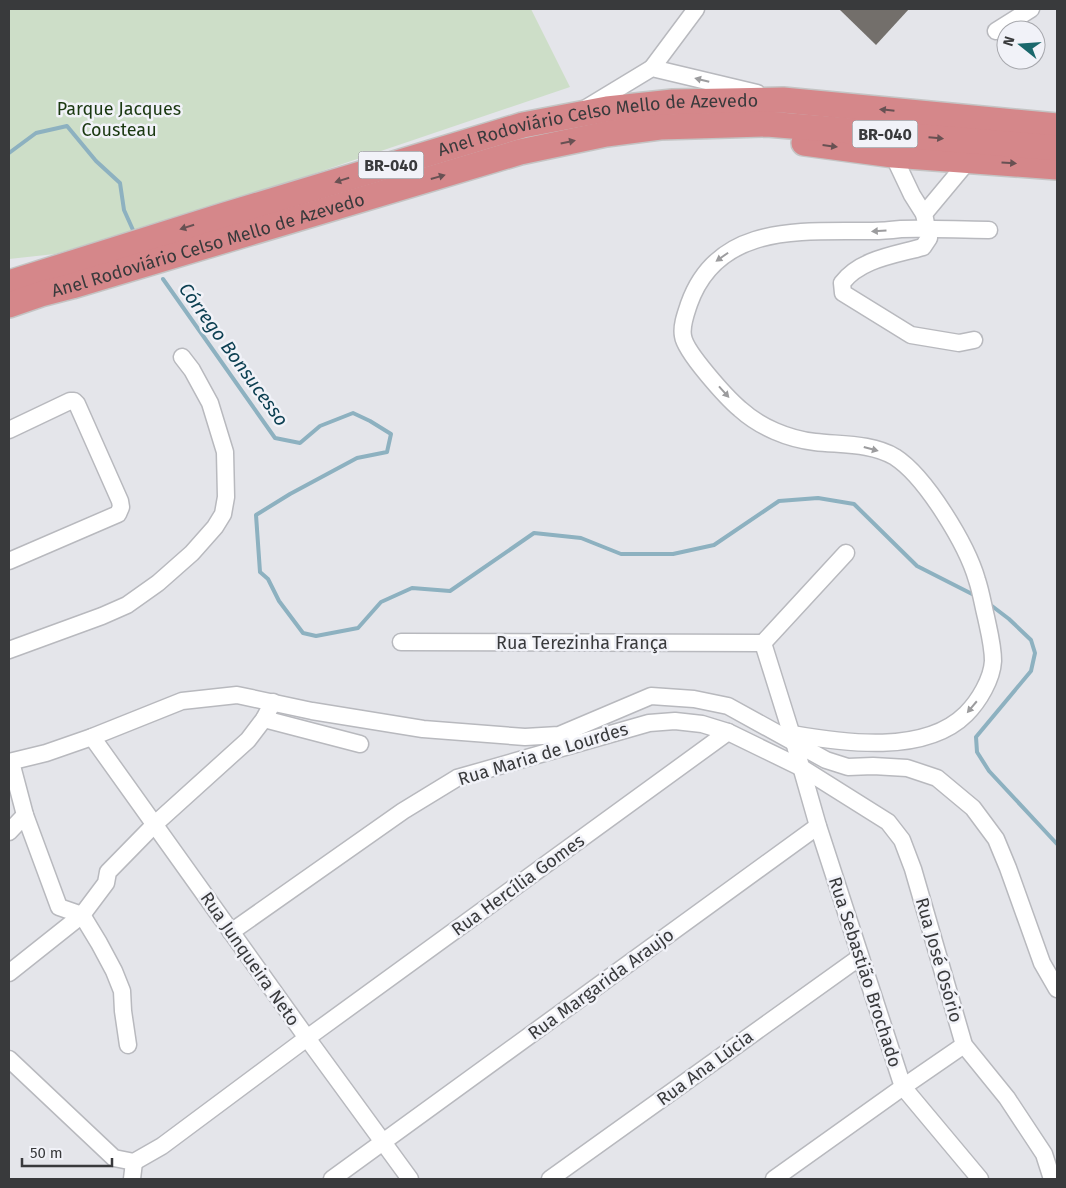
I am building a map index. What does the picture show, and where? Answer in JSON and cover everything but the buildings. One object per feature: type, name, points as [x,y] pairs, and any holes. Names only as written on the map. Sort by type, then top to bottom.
[{"type":"highway","name":"Anel Rodoviário Celso Mello de Azevedo","points":[[9,283],[471,140],[523,125],[607,109],[673,102],[783,100],[1057,126]]},
{"type":"highway","name":"Anel Rodoviário Celso Mello de Azevedo","points":[[9,305],[520,152],[615,133],[660,127],[766,124],[1057,148]]},
{"type":"highway","points":[[713,126],[763,138],[893,155],[1057,167]]},
{"type":"highway","points":[[9,271],[114,251]]},
{"type":"highway","points":[[9,312],[41,294]]},
{"type":"street","points":[[576,114],[652,68],[696,9]]},
{"type":"street","points":[[1014,20],[1031,9]]},
{"type":"street","points":[[652,68],[783,100]]},
{"type":"street","points":[[893,155],[926,222],[929,238],[923,247],[859,267],[848,275],[842,283],[843,293],[911,335],[959,343],[974,340]]},
{"type":"street","points":[[926,222],[942,194],[969,160]]},
{"type":"street","points":[[798,738],[862,743],[909,740],[933,734],[963,717],[976,703],[987,682],[993,663],[991,640],[977,578],[962,543],[946,517],[918,478],[895,457],[872,449],[811,442],[783,434],[762,425],[739,409],[699,364],[682,335],[685,317],[693,292],[705,272],[720,256],[747,243],[779,234],[926,222],[989,230]]},
{"type":"street","points":[[9,650],[127,605],[158,583],[192,553],[216,527],[223,514],[226,497],[225,452],[210,403],[192,370],[182,357]]},
{"type":"street","points":[[9,430],[74,401],[120,500],[121,507],[118,514],[9,561]]},
{"type":"street","points":[[763,643],[846,553]]},
{"type":"street","name":"Rua Terezinha França","points":[[401,642],[763,643]]},
{"type":"street","name":"Rua Sebastião Brochado","points":[[763,643],[798,738],[802,768],[818,826],[902,1087],[980,1179]]},
{"type":"street","points":[[128,1045],[122,991],[99,943],[82,915],[59,907],[25,815],[10,762],[46,754],[182,701],[237,695],[312,711],[423,729],[525,737],[559,734],[651,696],[694,699],[728,706],[798,738],[826,760],[848,768],[873,766],[907,768],[937,778],[973,808],[996,839],[1042,963],[1057,989]]},
{"type":"street","points":[[10,970],[82,915],[106,883],[108,872],[155,824],[248,740],[264,719],[273,702]]},
{"type":"street","points":[[264,719],[360,744]]},
{"type":"street","name":"Rua Maria de Lourdes","points":[[231,932],[403,810],[457,778],[649,722],[675,721],[702,724],[728,732],[802,768]]},
{"type":"street","name":"Rua Hercília Gomes","points":[[134,1162],[162,1146],[307,1038],[728,732]]},
{"type":"street","name":"Rua Junqueira Neto","points":[[92,737],[410,1179]]},
{"type":"street","name":"Rua José Osório","points":[[802,768],[888,822],[902,840],[913,869],[964,1045],[1007,1098],[1044,1154],[1052,1179]]},
{"type":"street","points":[[9,832],[25,815]]},
{"type":"street","name":"Rua Margarida Araujo","points":[[332,1179],[818,826]]},
{"type":"street","name":"Rua Ana Lúcia","points":[[550,1179],[860,957]]},
{"type":"street","points":[[774,1179],[964,1045]]},
{"type":"street","points":[[9,1059],[114,1158],[134,1162],[132,1179]]},
{"type":"green space","name":"Parque Jacques Cousteau","points":[[9,9],[531,9],[570,87],[257,193],[55,254],[9,259]]},
{"type":"waterway","name":"Córrego Bonsucesso","points":[[9,153],[36,133],[67,126],[96,161],[120,183],[124,210],[133,230]]},
{"type":"waterway","name":"Córrego Bonsucesso","points":[[163,279],[275,438],[300,443],[320,426],[353,413],[391,434],[387,452],[357,458],[290,494],[256,515],[260,572],[268,579],[279,601],[303,633],[316,636],[358,628],[381,602],[412,588],[450,591],[534,533],[581,538],[621,554],[673,554],[714,545],[779,501],[818,498],[854,504],[917,566],[976,596]]},
{"type":"waterway","name":"Córrego Bonsucesso","points":[[988,603],[1009,619],[1031,640],[1035,653],[1031,671],[976,737],[977,752],[989,771],[1057,844]]}]
